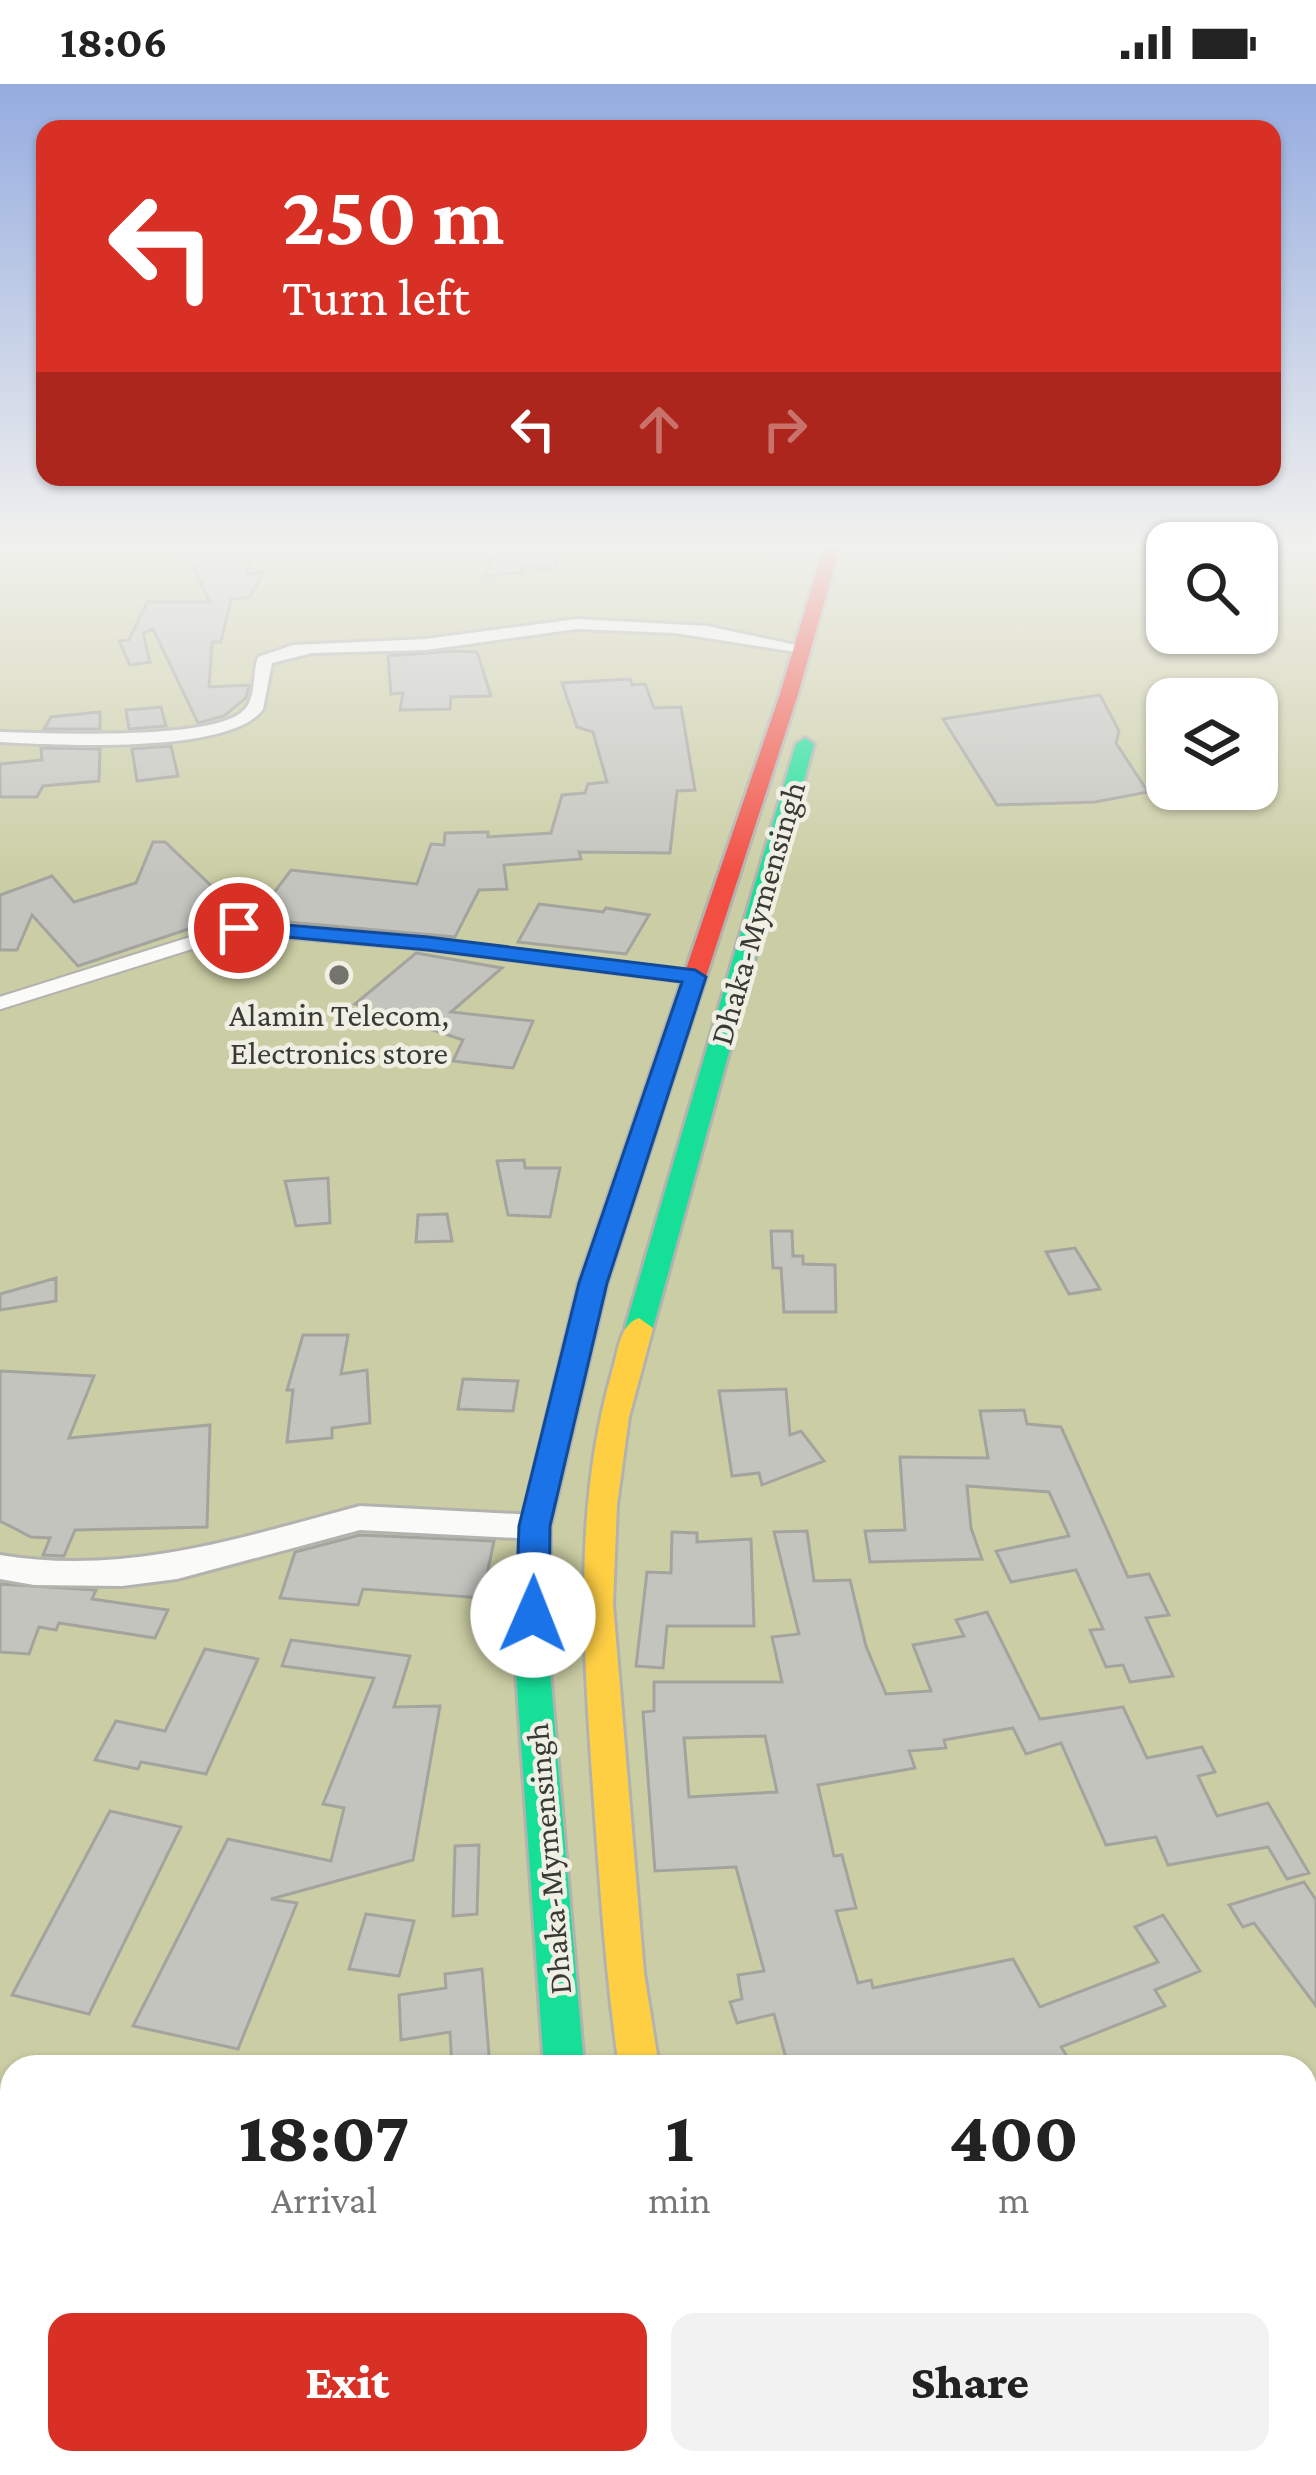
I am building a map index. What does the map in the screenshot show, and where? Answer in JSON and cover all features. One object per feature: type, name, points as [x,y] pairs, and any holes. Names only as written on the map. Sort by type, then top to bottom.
[{"type":"highway","name":"Dhaka-Mymensingh","points":[[563,2055],[532,1659],[535,1526],[593,1283],[800,655]]},
{"type":"highway","name":"Dhaka-Mymensingh","points":[[637,2055],[625,1973],[597,1604],[602,1505],[614,1417],[816,707]]},
{"type":"street","points":[[0,737],[150,736],[231,725],[251,714],[261,696],[264,661],[278,655]]},
{"type":"street","points":[[0,1567],[78,1574],[177,1567],[360,1518],[535,1526]]},
{"type":"lane","points":[[0,1004],[239,928],[428,944],[695,977]]},
{"type":"green space","points":[[0,655],[1316,655],[1316,2055],[0,2055]]},
{"type":"building","points":[[125,655],[148,655],[150,662],[130,665]]},
{"type":"building","points":[[165,655],[211,655],[209,687],[249,685],[246,698],[224,716],[198,723]]},
{"type":"building","points":[[478,655],[491,696],[451,697],[450,709],[400,710],[403,693],[391,694],[388,656]]},
{"type":"building","points":[[630,679],[632,685],[645,684],[654,708],[681,707],[695,790],[677,791],[670,853],[579,852],[581,859],[504,865],[507,889],[479,890],[455,937],[254,919],[291,870],[417,884],[431,844],[444,845],[445,833],[488,832],[488,837],[551,833],[562,795],[585,793],[588,784],[607,782],[593,732],[577,727],[562,683]]},
{"type":"building","points":[[1100,695],[1119,731],[1116,743],[1146,792],[1095,802],[997,805],[943,719]]},
{"type":"building","points":[[161,707],[166,726],[129,729],[126,710]]},
{"type":"building","points":[[100,712],[100,729],[44,729],[51,717]]},
{"type":"building","points":[[171,746],[178,776],[137,781],[132,749]]},
{"type":"building","points":[[41,748],[100,749],[99,781],[43,786],[37,797],[0,797],[0,764],[42,760]]},
{"type":"building","points":[[153,842],[165,842],[239,912],[78,966],[32,915],[17,950],[0,950],[0,895],[52,876],[74,902],[136,883]]},
{"type":"building","points":[[539,904],[649,915],[626,954],[518,942]]},
{"type":"building","points":[[416,953],[502,968],[451,1012],[533,1021],[513,1068],[453,1061],[463,1040],[355,1004]]},
{"type":"building","points":[[524,1160],[525,1168],[560,1168],[550,1217],[508,1215],[497,1161]]},
{"type":"building","points":[[328,1178],[330,1223],[296,1226],[285,1181]]},
{"type":"building","points":[[447,1214],[452,1241],[416,1242],[418,1215]]},
{"type":"building","points":[[771,1231],[792,1231],[793,1256],[803,1256],[803,1264],[835,1265],[836,1312],[784,1312],[781,1268],[773,1268]]},
{"type":"building","points":[[1075,1248],[1100,1289],[1069,1294],[1046,1252]]},
{"type":"building","points":[[56,1278],[56,1301],[0,1310],[0,1294]]},
{"type":"building","points":[[303,1335],[348,1335],[341,1374],[367,1370],[370,1423],[332,1428],[332,1438],[287,1442],[293,1390],[287,1390]]},
{"type":"building","points":[[0,1371],[94,1376],[69,1438],[210,1425],[207,1527],[75,1530],[64,1556],[43,1555],[50,1538],[31,1537],[0,1521]]},
{"type":"building","points":[[463,1379],[518,1381],[513,1411],[458,1409]]},
{"type":"building","points":[[786,1389],[790,1435],[801,1431],[824,1461],[762,1485],[759,1473],[732,1476],[719,1391]]},
{"type":"building","points":[[1024,1410],[1027,1424],[1061,1427],[1128,1577],[1149,1574],[1169,1615],[1146,1618],[1173,1676],[1130,1682],[1123,1665],[1106,1667],[1090,1630],[1103,1629],[1076,1570],[1011,1582],[996,1551],[1069,1536],[1049,1492],[967,1486],[971,1528],[982,1559],[870,1562],[865,1531],[905,1530],[900,1457],[988,1458],[980,1411]]},
{"type":"building","points":[[807,1531],[814,1581],[850,1580],[866,1646],[886,1694],[931,1691],[913,1645],[964,1636],[956,1620],[987,1612],[1040,1719],[1123,1707],[1147,1758],[1202,1747],[1215,1772],[1198,1776],[1217,1816],[1268,1803],[1309,1873],[1287,1879],[1268,1847],[1168,1865],[1156,1837],[1106,1845],[1061,1743],[1026,1754],[1013,1728],[944,1740],[946,1748],[909,1751],[915,1768],[818,1785],[834,1856],[842,1855],[856,1908],[836,1911],[858,1983],[871,1980],[873,1988],[1013,1959],[1040,2007],[1158,1962],[1135,1927],[1163,1915],[1200,1971],[1155,1990],[1165,2006],[1061,2047],[1066,2055],[785,2055],[774,2014],[737,2023],[730,2002],[742,1999],[738,1975],[764,1971],[736,1867],[655,1871],[643,1712],[654,1711],[654,1682],[782,1682],[772,1637],[799,1634],[774,1532]],"holes":[[[765,1736],[777,1792],[689,1797],[684,1738]]]},
{"type":"building","points":[[672,1532],[697,1533],[697,1542],[751,1539],[754,1626],[667,1626],[663,1668],[636,1666],[647,1572],[671,1573]]},
{"type":"building","points":[[360,1535],[494,1541],[482,1598],[363,1589],[358,1605],[280,1598],[295,1552]]},
{"type":"building","points":[[0,1584],[96,1590],[92,1599],[168,1610],[155,1638],[59,1623],[56,1630],[39,1627],[29,1654],[0,1652]]},
{"type":"building","points":[[291,1640],[410,1656],[394,1707],[440,1706],[413,1860],[271,1899],[297,1903],[238,2049],[133,2026],[228,1839],[331,1861],[344,1808],[323,1804],[374,1678],[282,1666]]},
{"type":"building","points":[[205,1649],[258,1659],[206,1774],[141,1762],[138,1769],[95,1760],[116,1721],[165,1731]]},
{"type":"building","points":[[110,1811],[181,1827],[89,2014],[12,1995]]},
{"type":"building","points":[[479,1845],[477,1914],[453,1916],[455,1846]]},
{"type":"building","points":[[1304,1882],[1316,1900],[1316,2006],[1254,1923],[1243,1927],[1229,1905]]},
{"type":"building","points":[[366,1914],[414,1921],[399,1976],[349,1969]]},
{"type":"building","points":[[482,1969],[489,2055],[451,2055],[450,2032],[401,2040],[399,1995],[446,1988],[445,1974]]},
{"type":"traffic: fast","points":[[639,1328],[805,744]]},
{"type":"traffic: fast","points":[[563,2055],[532,1659],[535,1527],[593,1283],[664,1069]]},
{"type":"traffic: slow","points":[[637,2055],[625,1973],[597,1604],[602,1505],[614,1417],[639,1328]]},
{"type":"traffic: jam","points":[[664,1069],[800,655]]},
{"type":"place","name":"Alamin Telecom, Electronics store","points":[[339,975]]},
{"type":"route","points":[[239,928],[428,944],[695,977],[593,1283],[535,1526],[533,1615]]}]
